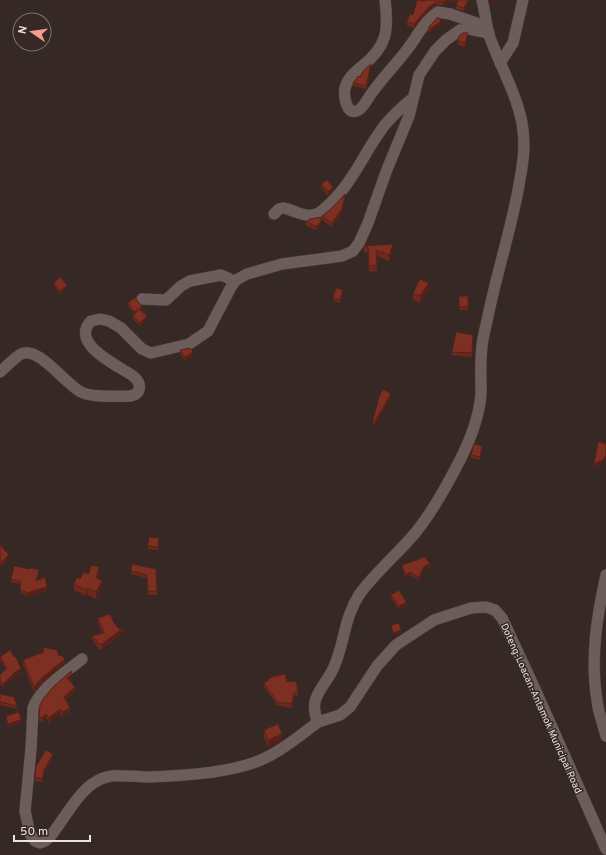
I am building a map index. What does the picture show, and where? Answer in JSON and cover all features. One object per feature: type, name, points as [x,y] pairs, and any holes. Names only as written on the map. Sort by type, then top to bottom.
[{"type":"street","points":[[385,0],[387,15],[383,44],[373,57],[354,73],[348,80],[345,87],[345,102],[348,108],[352,111],[360,109],[409,46],[419,30],[432,16],[438,12],[450,14],[488,30]]},
{"type":"street","points":[[82,659],[50,684],[35,701],[33,708],[31,749],[25,810],[30,834],[35,841],[40,843],[50,837],[74,803],[97,780],[111,776],[148,777],[236,768],[265,758],[318,722],[314,714],[314,701],[333,668],[341,647],[351,608],[360,593],[410,539],[427,517],[458,464],[475,428],[480,396],[482,346],[495,284],[513,218],[525,152],[522,123],[514,95],[488,30],[482,0]]},
{"type":"street","points":[[500,63],[513,43],[523,0]]},
{"type":"street","points":[[0,372],[22,354],[28,352],[38,356],[72,387],[83,393],[93,395],[135,395],[139,392],[140,387],[134,377],[101,356],[88,342],[85,336],[85,330],[91,321],[97,319],[109,321],[121,328],[142,349],[151,353],[189,344],[208,330],[236,280],[247,274],[282,264],[342,256],[352,251],[359,242],[368,223],[386,172],[409,116],[419,75],[435,51],[446,40],[460,30],[488,30]]},
{"type":"street","points":[[274,214],[283,208],[313,216],[338,197],[384,126],[398,110],[413,98]]},
{"type":"street","points":[[142,299],[166,300],[185,283],[221,275],[234,282]]},
{"type":"street","points":[[606,575],[596,633],[595,671],[597,702],[606,736]]},
{"type":"street","name":"Doteng-Loacan-Antamok Municipal Road","points":[[318,722],[340,715],[350,707],[377,666],[396,645],[434,620],[471,608],[486,607],[495,610],[502,618],[535,689],[606,849]]},
{"type":"building","points":[[417,0],[448,0],[436,2],[429,7],[414,24],[407,22],[410,14],[413,15]]},
{"type":"building","points":[[458,0],[468,0],[464,8],[456,5]]},
{"type":"building","points":[[438,17],[441,21],[430,29],[428,28]]},
{"type":"building","points":[[463,33],[468,33],[465,43],[458,41],[459,36]]},
{"type":"building","points":[[371,64],[366,86],[353,83],[358,76],[360,77],[364,70]]},
{"type":"building","points":[[327,180],[333,187],[328,192],[321,184]]},
{"type":"building","points":[[345,194],[342,209],[332,223],[322,216],[329,211]]},
{"type":"building","points":[[322,217],[319,225],[316,226],[306,222],[310,219]]},
{"type":"building","points":[[393,244],[389,255],[376,250],[377,265],[369,266],[368,247],[364,246]]},
{"type":"building","points":[[60,277],[67,285],[60,291],[54,283]]},
{"type":"building","points":[[420,279],[429,283],[420,296],[413,293]]},
{"type":"building","points":[[336,288],[343,290],[340,300],[333,298]]},
{"type":"building","points":[[459,296],[468,296],[468,307],[459,307]]},
{"type":"building","points":[[135,297],[142,307],[134,312],[128,303]]},
{"type":"building","points":[[139,309],[147,316],[140,323],[133,316]]},
{"type":"building","points":[[456,332],[473,335],[472,353],[452,352]]},
{"type":"building","points":[[190,348],[193,352],[185,357],[180,350]]},
{"type":"building","points":[[383,389],[391,394],[375,421],[373,420],[379,397]]},
{"type":"building","points":[[598,442],[606,444],[606,455],[603,460],[594,464]]},
{"type":"building","points":[[474,444],[482,446],[480,457],[471,455]]},
{"type":"building","points":[[149,537],[159,538],[158,547],[148,546]]},
{"type":"building","points":[[0,544],[9,554],[2,563],[0,560]]},
{"type":"building","points":[[425,557],[430,564],[424,566],[419,577],[410,572],[406,575],[402,565]]},
{"type":"building","points":[[132,564],[156,569],[157,591],[148,592],[147,575],[131,571]]},
{"type":"building","points":[[91,565],[99,567],[96,578],[102,581],[96,592],[87,588],[86,590],[74,584],[77,577],[80,579],[84,572],[89,574]]},
{"type":"building","points":[[14,566],[39,570],[36,581],[45,577],[47,587],[26,593],[25,591],[21,591],[20,581],[11,579]]},
{"type":"building","points":[[399,590],[406,602],[399,606],[391,595]]},
{"type":"building","points":[[110,614],[114,623],[119,629],[123,628],[102,644],[99,644],[92,636],[104,633],[98,618]]},
{"type":"building","points":[[399,623],[401,630],[393,633],[391,625]]},
{"type":"building","points":[[43,647],[57,650],[59,656],[61,655],[65,659],[43,677],[34,687],[23,660],[44,652]]},
{"type":"building","points":[[10,650],[14,657],[16,657],[21,669],[16,671],[3,684],[0,680],[0,675],[7,668],[0,657]]},
{"type":"building","points":[[71,671],[72,674],[67,678],[75,687],[64,697],[70,708],[62,712],[60,709],[49,718],[46,714],[42,718],[39,716],[40,705],[43,699],[53,687]]},
{"type":"building","points":[[285,674],[287,682],[296,681],[298,692],[294,692],[292,704],[276,702],[264,683],[272,677]]},
{"type":"building","points":[[0,694],[14,697],[17,706],[0,702]]},
{"type":"building","points":[[19,712],[21,720],[8,724],[6,716]]},
{"type":"building","points":[[278,724],[282,734],[268,740],[264,730]]},
{"type":"building","points":[[46,750],[53,754],[44,770],[42,779],[35,777],[36,766]]}]
